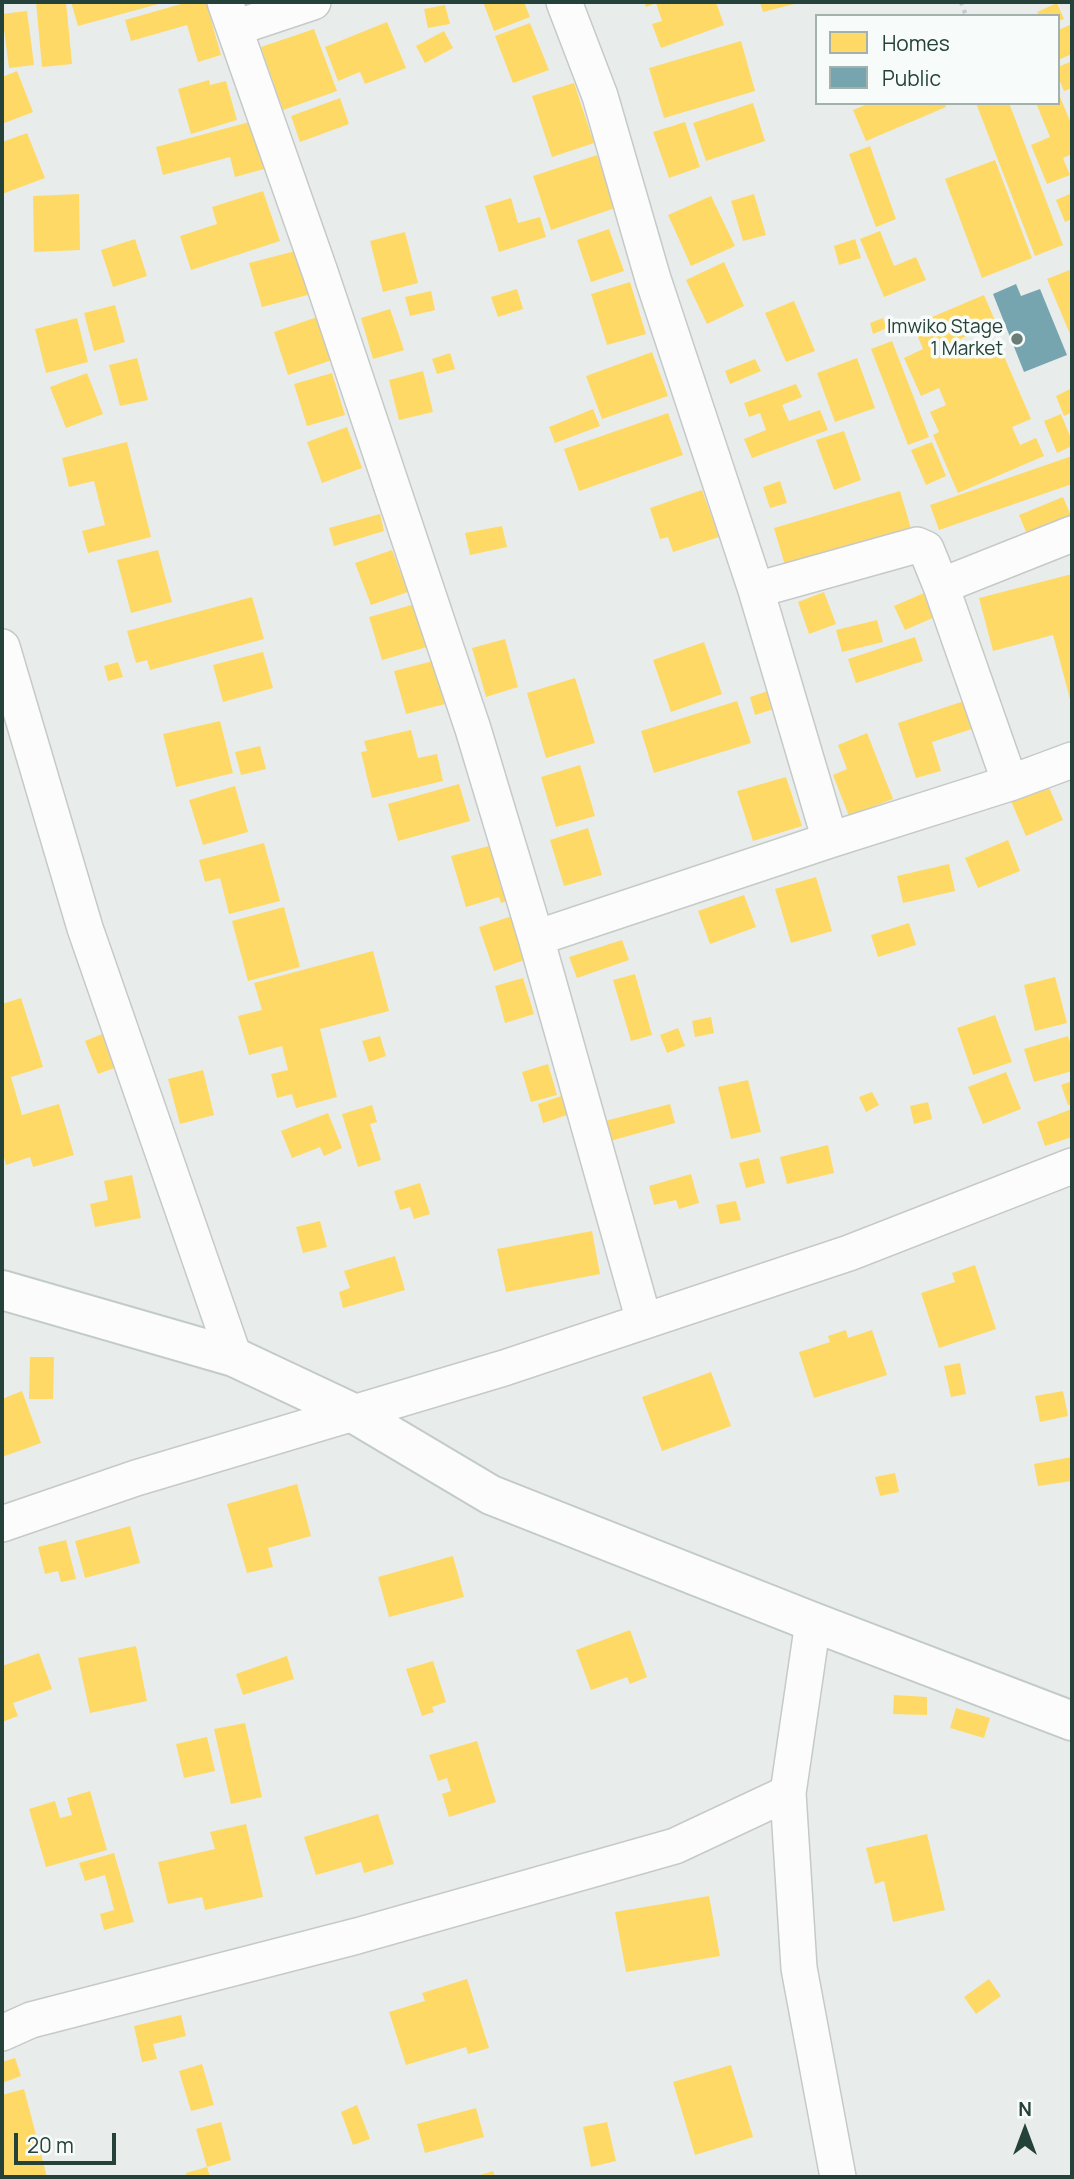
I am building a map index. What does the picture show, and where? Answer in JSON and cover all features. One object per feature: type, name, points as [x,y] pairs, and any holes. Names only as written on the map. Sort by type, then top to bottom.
[{"type":"main road","points":[[2,1290],[234,1357],[353,1413],[491,1495],[1072,1721]]},
{"type":"street","points":[[313,2],[230,15],[320,272],[473,729],[536,939],[644,1321]]},
{"type":"street","points":[[564,2],[600,96],[653,279],[756,590],[830,839]]},
{"type":"street","points":[[941,586],[1072,534]]},
{"type":"street","points":[[756,590],[917,545],[926,549],[1010,783]]},
{"type":"street","points":[[2,647],[85,928],[234,1357]]},
{"type":"street","points":[[536,939],[830,839],[1010,783],[1072,760]]},
{"type":"street","points":[[2,1524],[136,1478],[503,1368],[849,1253],[1072,1166]]},
{"type":"street","points":[[813,1622],[788,1793],[799,1968],[838,2177]]},
{"type":"street","points":[[2,2033],[31,2020],[344,1939],[675,1846],[788,1793]]},
{"type":"building: Homes","points":[[36,2],[66,2],[72,64],[42,67]]},
{"type":"building: Homes","points":[[71,2],[162,2],[162,3],[78,26]]},
{"type":"building: Homes","points":[[188,2],[206,2],[221,55],[198,62],[187,25],[131,41],[125,20]]},
{"type":"building: Homes","points":[[483,2],[524,2],[530,17],[494,31]]},
{"type":"building: Homes","points":[[644,2],[716,2],[724,25],[661,48],[652,24],[662,21],[656,3],[646,7]]},
{"type":"building: Homes","points":[[760,2],[798,2],[798,3],[763,12]]},
{"type":"building: Homes","points":[[1057,3],[1064,19],[1060,20],[1060,14],[1037,12]]},
{"type":"building: Homes","points":[[445,5],[450,24],[428,28],[424,9]]},
{"type":"building: Homes","points":[[27,11],[34,65],[9,68],[2,14]]},
{"type":"building: Homes","points":[[387,22],[406,68],[365,84],[360,72],[338,81],[325,47]]},
{"type":"building: Homes","points":[[530,23],[549,70],[513,83],[495,36]]},
{"type":"building: Homes","points":[[1072,24],[1072,54],[1060,59],[1060,29]]},
{"type":"building: Homes","points":[[314,29],[337,91],[283,110],[261,47]]},
{"type":"building: Homes","points":[[444,31],[453,48],[425,63],[416,46]]},
{"type":"building: Homes","points":[[741,41],[755,91],[664,118],[649,68]]},
{"type":"building: Homes","points":[[1072,61],[1072,88],[1064,91],[1060,82],[1060,66]]},
{"type":"building: Homes","points":[[17,71],[33,112],[2,124],[2,77]]},
{"type":"building: Homes","points":[[209,80],[210,85],[226,81],[237,120],[191,134],[178,89]]},
{"type":"building: Homes","points":[[574,83],[594,143],[552,157],[532,96]]},
{"type":"building: Homes","points":[[1060,97],[1072,126],[1072,154],[1063,158],[1070,175],[1047,184],[1031,145],[1050,137],[1037,105],[1060,105]]},
{"type":"building: Homes","points":[[340,98],[349,124],[300,142],[291,116]]},
{"type":"building: Homes","points":[[753,103],[765,141],[706,161],[693,123]]},
{"type":"building: Homes","points":[[865,105],[946,107],[866,141],[853,110]]},
{"type":"building: Homes","points":[[977,105],[1010,105],[1063,245],[1035,256]]},
{"type":"building: Homes","points":[[257,120],[265,148],[258,150],[264,169],[235,177],[230,157],[163,175],[156,147]]},
{"type":"building: Homes","points":[[685,122],[700,167],[669,178],[653,132]]},
{"type":"building: Homes","points":[[27,133],[45,178],[2,194],[2,142]]},
{"type":"building: Homes","points":[[870,146],[896,219],[876,227],[849,154]]},
{"type":"building: Homes","points":[[597,155],[615,208],[551,230],[533,176]]},
{"type":"building: Homes","points":[[995,160],[1032,258],[982,278],[945,179]]},
{"type":"building: Homes","points":[[263,191],[280,241],[191,270],[180,236],[217,224],[212,207]]},
{"type":"building: Homes","points":[[1072,193],[1072,219],[1065,222],[1056,200]]},
{"type":"building: Homes","points":[[79,194],[80,250],[34,252],[33,196]]},
{"type":"building: Homes","points":[[754,194],[766,235],[743,241],[731,201]]},
{"type":"building: Homes","points":[[711,196],[735,246],[691,266],[668,215]]},
{"type":"building: Homes","points":[[511,198],[518,223],[540,217],[546,237],[499,252],[485,206]]},
{"type":"building: Homes","points":[[609,229],[624,271],[591,282],[577,240]]},
{"type":"building: Homes","points":[[880,231],[894,266],[916,257],[926,280],[884,297],[860,239]]},
{"type":"building: Homes","points":[[405,232],[418,283],[383,292],[370,241]]},
{"type":"building: Homes","points":[[135,239],[147,276],[113,287],[101,250]]},
{"type":"building: Homes","points":[[855,239],[861,258],[839,265],[834,246]]},
{"type":"building: Homes","points":[[303,249],[315,293],[262,307],[249,263]]},
{"type":"building: Homes","points":[[724,262],[744,306],[707,324],[686,280]]},
{"type":"building: Homes","points":[[1072,269],[1072,339],[1047,279]]},
{"type":"building: Homes","points":[[630,282],[646,334],[607,345],[591,294]]},
{"type":"building: Homes","points":[[517,289],[523,309],[498,317],[491,297]]},
{"type":"building: Homes","points":[[431,291],[435,310],[410,316],[405,297]]},
{"type":"building: Homes","points":[[984,295],[996,323],[960,339],[966,353],[997,340],[1031,419],[1012,427],[1020,445],[1036,438],[1044,456],[958,493],[933,435],[939,432],[930,412],[946,405],[939,388],[921,396],[904,358],[923,349],[913,325]]},
{"type":"building: Homes","points":[[794,301],[815,351],[786,362],[765,313]]},
{"type":"building: Homes","points":[[115,305],[125,342],[94,351],[84,313]]},
{"type":"building: Homes","points":[[390,309],[404,350],[373,359],[361,318]]},
{"type":"building: Homes","points":[[317,317],[332,360],[288,375],[274,332]]},
{"type":"building: Homes","points":[[77,318],[88,362],[46,373],[35,329]]},
{"type":"building: Homes","points":[[883,318],[887,328],[873,334],[870,323]]},
{"type":"building: Homes","points":[[892,341],[929,437],[908,445],[871,349]]},
{"type":"building: Homes","points":[[652,352],[668,396],[602,419],[586,376]]},
{"type":"building: Homes","points":[[450,353],[455,369],[437,374],[432,359]]},
{"type":"building: Homes","points":[[137,358],[148,400],[120,406],[109,365]]},
{"type":"building: Homes","points":[[857,358],[875,408],[835,422],[817,373]]},
{"type":"building: Homes","points":[[755,359],[761,371],[730,384],[725,371]]},
{"type":"building: Homes","points":[[423,371],[433,412],[399,420],[389,380]]},
{"type":"building: Homes","points":[[87,373],[103,414],[66,428],[50,387]]},
{"type":"building: Homes","points":[[332,373],[345,415],[307,426],[294,384]]},
{"type":"building: Homes","points":[[796,384],[802,397],[782,405],[789,421],[820,410],[828,430],[752,458],[744,439],[766,430],[760,413],[749,417],[744,403]]},
{"type":"building: Homes","points":[[1072,388],[1072,412],[1064,416],[1056,396]]},
{"type":"building: Homes","points":[[593,409],[600,426],[555,443],[549,427]]},
{"type":"building: Homes","points":[[668,413],[683,455],[579,491],[564,449]]},
{"type":"building: Homes","points":[[1061,414],[1072,446],[1057,453],[1044,421]]},
{"type":"building: Homes","points":[[347,427],[362,468],[322,483],[307,442]]},
{"type":"building: Homes","points":[[844,431],[861,480],[834,490],[816,440]]},
{"type":"building: Homes","points":[[127,442],[151,537],[88,553],[82,531],[105,525],[94,481],[69,487],[62,458]]},
{"type":"building: Homes","points":[[932,442],[946,476],[926,485],[911,450]]},
{"type":"building: Homes","points":[[1072,456],[1072,484],[939,530],[930,505]]},
{"type":"building: Homes","points":[[780,481],[787,503],[770,508],[763,487]]},
{"type":"building: Homes","points":[[702,490],[719,537],[673,552],[668,537],[660,539],[650,508]]},
{"type":"building: Homes","points":[[900,491],[912,532],[786,569],[774,528]]},
{"type":"building: Homes","points":[[1063,497],[1072,518],[1029,539],[1019,515]]},
{"type":"building: Homes","points":[[380,514],[384,531],[334,546],[329,528]]},
{"type":"building: Homes","points":[[502,526],[507,547],[470,555],[465,533]]},
{"type":"building: Homes","points":[[158,550],[172,602],[131,613],[117,560]]},
{"type":"building: Homes","points":[[392,550],[408,592],[371,605],[355,563]]},
{"type":"building: Homes","points":[[1072,574],[1071,703],[1053,635],[993,651],[979,598]]},
{"type":"building: Homes","points":[[824,592],[836,624],[809,634],[798,602]]},
{"type":"building: Homes","points":[[924,593],[935,617],[905,630],[894,606]]},
{"type":"building: Homes","points":[[252,597],[264,639],[150,670],[147,660],[136,663],[127,631]]},
{"type":"building: Homes","points":[[415,604],[427,647],[382,660],[369,617]]},
{"type":"building: Homes","points":[[877,620],[883,642],[842,652],[836,630]]},
{"type":"building: Homes","points":[[915,637],[923,661],[856,683],[848,659]]},
{"type":"building: Homes","points":[[505,639],[518,687],[486,697],[472,648]]},
{"type":"building: Homes","points":[[704,642],[722,694],[671,712],[653,660]]},
{"type":"building: Homes","points":[[263,652],[273,688],[223,702],[213,665]]},
{"type":"building: Homes","points":[[433,661],[445,704],[406,714],[394,671]]},
{"type":"building: Homes","points":[[118,662],[123,677],[108,681],[104,666]]},
{"type":"building: Homes","points":[[575,678],[595,743],[546,758],[527,693]]},
{"type":"building: Homes","points":[[768,691],[774,709],[755,715],[750,697]]},
{"type":"building: Homes","points":[[967,700],[975,728],[932,742],[941,771],[916,778],[898,723]]},
{"type":"building: Homes","points":[[737,701],[751,743],[654,773],[641,731]]},
{"type":"building: Homes","points":[[220,721],[233,773],[176,787],[163,734]]},
{"type":"building: Homes","points":[[411,730],[418,758],[437,754],[443,781],[372,798],[361,752],[367,751],[364,741]]},
{"type":"building: Homes","points":[[867,733],[893,799],[849,816],[833,775],[847,769],[838,745]]},
{"type":"building: Homes","points":[[260,746],[266,769],[241,775],[235,752]]},
{"type":"building: Homes","points":[[580,765],[595,816],[556,827],[541,777]]},
{"type":"building: Homes","points":[[786,777],[802,826],[753,841],[737,791]]},
{"type":"building: Homes","points":[[459,784],[470,821],[398,841],[388,804]]},
{"type":"building: Homes","points":[[1048,785],[1063,820],[1026,836],[1011,801]]},
{"type":"building: Homes","points":[[235,786],[248,832],[203,845],[189,800]]},
{"type":"building: Homes","points":[[588,828],[602,875],[564,886],[550,840]]},
{"type":"building: Homes","points":[[1008,840],[1020,871],[978,888],[965,858]]},
{"type":"building: Homes","points":[[264,843],[280,901],[229,914],[220,878],[205,882],[199,860]]},
{"type":"building: Homes","points":[[489,846],[501,887],[510,885],[513,899],[501,903],[499,897],[466,907],[451,856]]},
{"type":"building: Homes","points":[[949,864],[955,891],[903,903],[897,876]]},
{"type":"building: Homes","points":[[816,877],[832,931],[791,943],[775,889]]},
{"type":"building: Homes","points":[[744,895],[756,927],[710,944],[698,911]]},
{"type":"building: Homes","points":[[284,907],[300,967],[248,981],[232,921]]},
{"type":"building: Homes","points":[[512,916],[527,959],[494,971],[479,927]]},
{"type":"building: Homes","points":[[909,923],[916,945],[878,957],[871,935]]},
{"type":"building: Homes","points":[[622,940],[629,960],[577,978],[569,957]]},
{"type":"building: Homes","points":[[373,951],[389,1011],[320,1029],[337,1097],[296,1108],[292,1094],[277,1098],[271,1074],[288,1070],[282,1046],[249,1055],[238,1016],[262,1010],[254,983]]},
{"type":"building: Homes","points":[[635,974],[652,1035],[631,1041],[613,980]]},
{"type":"building: Homes","points":[[1055,977],[1067,1023],[1035,1031],[1024,985]]},
{"type":"building: Homes","points":[[523,978],[534,1014],[505,1023],[495,986]]},
{"type":"building: Homes","points":[[21,998],[43,1067],[11,1077],[22,1115],[59,1104],[74,1155],[33,1167],[30,1157],[6,1165],[2,1150],[2,1004]]},
{"type":"building: Homes","points":[[995,1015],[1012,1062],[973,1075],[957,1028]]},
{"type":"building: Homes","points":[[711,1017],[714,1033],[695,1037],[692,1021]]},
{"type":"building: Homes","points":[[678,1028],[685,1046],[667,1053],[660,1035]]},
{"type":"building: Homes","points":[[107,1032],[120,1066],[98,1074],[85,1041]]},
{"type":"building: Homes","points":[[380,1036],[386,1056],[369,1062],[362,1041]]},
{"type":"building: Homes","points":[[1068,1036],[1072,1049],[1072,1071],[1034,1082],[1024,1049]]},
{"type":"building: Homes","points":[[548,1064],[557,1095],[531,1102],[522,1072]]},
{"type":"building: Homes","points":[[203,1070],[214,1115],[180,1124],[168,1079]]},
{"type":"building: Homes","points":[[1006,1072],[1021,1109],[983,1124],[968,1087]]},
{"type":"building: Homes","points":[[748,1080],[761,1132],[731,1139],[718,1087]]},
{"type":"building: Homes","points":[[1072,1081],[1072,1104],[1068,1105],[1061,1085]]},
{"type":"building: Homes","points":[[872,1092],[879,1105],[866,1112],[859,1097]]},
{"type":"building: Homes","points":[[561,1096],[567,1115],[543,1123],[538,1104]]},
{"type":"building: Homes","points":[[928,1102],[932,1119],[914,1124],[910,1106]]},
{"type":"building: Homes","points":[[670,1104],[675,1123],[610,1141],[605,1121]]},
{"type":"building: Homes","points":[[372,1105],[377,1122],[370,1124],[381,1160],[358,1167],[342,1114]]},
{"type":"building: Homes","points":[[1072,1109],[1072,1137],[1045,1146],[1037,1122]]},
{"type":"building: Homes","points":[[328,1113],[342,1148],[324,1156],[320,1147],[292,1158],[281,1131]]},
{"type":"building: Homes","points":[[828,1145],[834,1173],[787,1184],[780,1157]]},
{"type":"building: Homes","points":[[759,1158],[765,1183],[746,1188],[739,1163]]},
{"type":"building: Homes","points":[[691,1174],[699,1203],[679,1209],[676,1200],[654,1205],[649,1186]]},
{"type":"building: Homes","points":[[132,1175],[141,1218],[95,1227],[90,1204],[108,1200],[104,1181]]},
{"type":"building: Homes","points":[[420,1183],[430,1214],[414,1219],[410,1207],[400,1210],[394,1191]]},
{"type":"building: Homes","points":[[736,1201],[741,1220],[720,1224],[716,1205]]},
{"type":"building: Homes","points":[[320,1221],[327,1247],[303,1253],[296,1227]]},
{"type":"building: Homes","points":[[592,1231],[600,1274],[506,1292],[497,1249]]},
{"type":"building: Homes","points":[[395,1256],[405,1290],[343,1308],[339,1292],[350,1288],[344,1271]]},
{"type":"building: Homes","points":[[975,1265],[996,1329],[939,1348],[921,1293],[955,1282],[952,1273]]},
{"type":"building: Homes","points":[[846,1330],[848,1338],[872,1330],[887,1375],[814,1398],[799,1352],[830,1342],[828,1336]]},
{"type":"building: Homes","points":[[30,1357],[54,1357],[53,1399],[29,1399]]},
{"type":"building: Homes","points":[[960,1363],[966,1394],[951,1397],[944,1366]]},
{"type":"building: Homes","points":[[711,1372],[731,1426],[662,1451],[642,1397]]},
{"type":"building: Homes","points":[[22,1391],[41,1443],[2,1457],[2,1399]]},
{"type":"building: Homes","points":[[1063,1391],[1068,1416],[1040,1422],[1035,1396]]},
{"type":"building: Homes","points":[[1072,1457],[1072,1481],[1038,1486],[1034,1464]]},
{"type":"building: Homes","points":[[895,1473],[899,1492],[880,1496],[875,1477]]},
{"type":"building: Homes","points":[[297,1484],[311,1536],[268,1548],[273,1567],[247,1573],[227,1504]]},
{"type":"building: Homes","points":[[130,1526],[140,1563],[85,1578],[75,1541]]},
{"type":"building: Homes","points":[[66,1540],[76,1579],[61,1582],[58,1571],[45,1574],[38,1547]]},
{"type":"building: Homes","points":[[453,1556],[464,1597],[389,1617],[378,1577]]},
{"type":"building: Homes","points":[[630,1630],[647,1677],[630,1684],[627,1677],[591,1690],[576,1650]]},
{"type":"building: Homes","points":[[136,1646],[147,1701],[90,1713],[78,1658]]},
{"type":"building: Homes","points":[[39,1653],[52,1689],[13,1703],[18,1716],[2,1722],[2,1666]]},
{"type":"building: Homes","points":[[287,1656],[294,1679],[243,1695],[236,1674]]},
{"type":"building: Homes","points":[[433,1661],[446,1702],[432,1707],[434,1712],[422,1716],[406,1669]]},
{"type":"building: Homes","points":[[894,1695],[927,1697],[927,1715],[893,1714]]},
{"type":"building: Homes","points":[[956,1708],[990,1718],[984,1738],[950,1728]]},
{"type":"building: Homes","points":[[245,1723],[262,1797],[231,1804],[214,1729]]},
{"type":"building: Homes","points":[[207,1737],[215,1771],[184,1778],[176,1744]]},
{"type":"building: Homes","points":[[477,1741],[496,1802],[449,1817],[442,1794],[451,1791],[447,1778],[438,1781],[429,1755]]},
{"type":"building: Homes","points":[[90,1791],[107,1850],[46,1867],[29,1809],[55,1801],[60,1818],[72,1815],[67,1798]]},
{"type":"building: Homes","points":[[378,1814],[394,1864],[364,1873],[361,1862],[316,1875],[304,1837]]},
{"type":"building: Homes","points":[[246,1824],[263,1897],[205,1910],[202,1897],[168,1904],[158,1862],[215,1849],[210,1832]]},
{"type":"building: Homes","points":[[927,1834],[945,1910],[893,1922],[884,1881],[875,1884],[866,1848]]},
{"type":"building: Homes","points":[[114,1853],[134,1922],[104,1930],[100,1914],[114,1910],[105,1875],[85,1881],[79,1863]]},
{"type":"building: Homes","points":[[709,1896],[720,1956],[626,1972],[615,1912]]},
{"type":"building: Homes","points":[[467,1979],[489,2048],[468,2054],[466,2047],[406,2065],[389,2012],[425,2001],[422,1993]]},
{"type":"building: Homes","points":[[989,1979],[1001,1996],[976,2014],[964,1997]]},
{"type":"building: Homes","points":[[181,2015],[186,2036],[153,2044],[157,2059],[142,2062],[134,2026]]},
{"type":"building: Homes","points":[[15,2058],[21,2076],[2,2083],[2,2062]]},
{"type":"building: Homes","points":[[202,2064],[214,2105],[191,2111],[179,2071]]},
{"type":"building: Homes","points":[[731,2065],[753,2137],[695,2155],[673,2082]]},
{"type":"building: Homes","points":[[24,2089],[47,2177],[2,2177],[2,2095]]},
{"type":"building: Homes","points":[[357,2105],[370,2139],[353,2145],[341,2112]]},
{"type":"building: Homes","points":[[476,2108],[484,2137],[425,2153],[417,2124]]},
{"type":"building: Homes","points":[[221,2122],[231,2160],[207,2167],[196,2129]]},
{"type":"building: Homes","points":[[607,2122],[616,2161],[591,2167],[583,2127]]},
{"type":"building: Homes","points":[[207,2167],[210,2177],[187,2177],[186,2173]]},
{"type":"building: Homes","points":[[493,2171],[495,2177],[474,2177]]},
{"type":"building: Public","points":[[1016,284],[1021,296],[1040,289],[1067,355],[1024,372],[993,294]]},
{"type":"place","name":"Imwiko Stage 1 Market","points":[[1017,339]]}]
